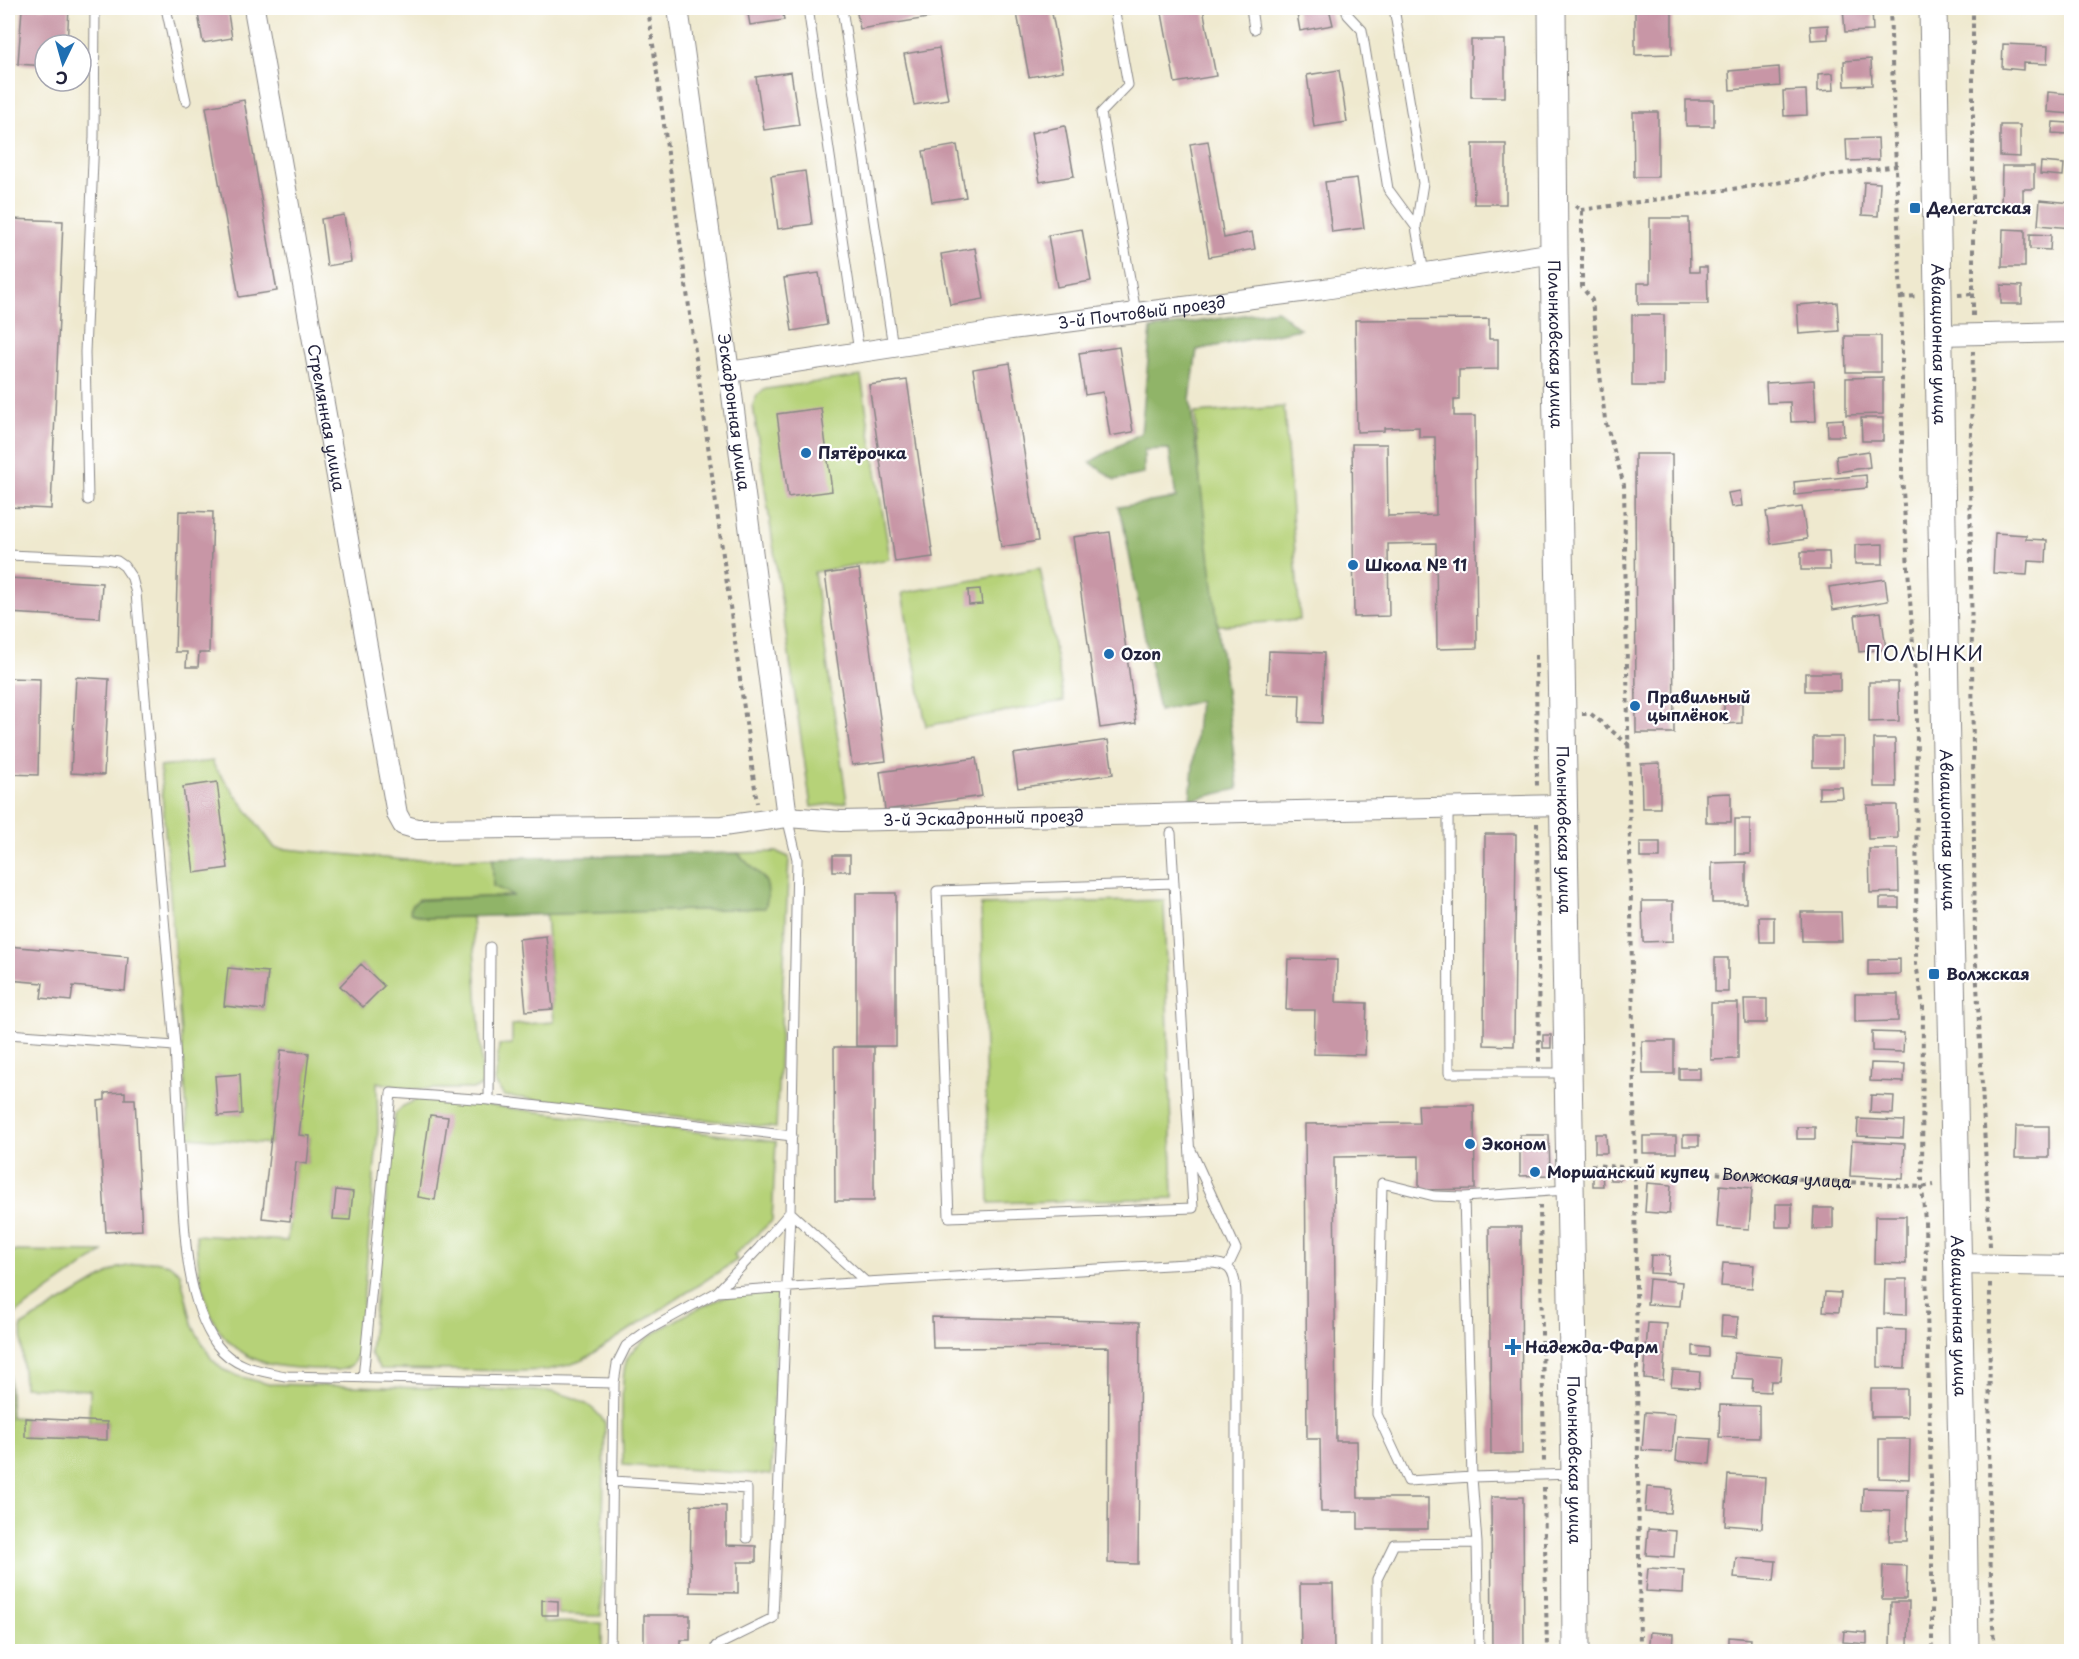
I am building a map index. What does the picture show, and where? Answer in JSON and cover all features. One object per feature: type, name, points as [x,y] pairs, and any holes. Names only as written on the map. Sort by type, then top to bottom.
[{"type":"street","name":"Стремянная улица","points":[[254,8],[397,814],[403,825]]},
{"type":"street","name":"Эскадронная улица","points":[[678,8],[729,372],[787,817]]},
{"type":"street","name":"Полынковская улица","points":[[1552,8],[1561,208],[1554,253],[1576,1652]]},
{"type":"street","name":"Авиационная улица","points":[[1933,8],[1965,1652]]},
{"type":"street","name":"3-й Почтовый проезд","points":[[729,372],[1136,313],[1324,289],[1554,253]]},
{"type":"street","points":[[1938,335],[2072,332]]},
{"type":"street","name":"3-й Эскадронный проезд","points":[[403,825],[417,829],[723,826],[787,817],[853,820],[1564,805]]},
{"type":"street","points":[[1957,1264],[2072,1266]]},
{"type":"lane","points":[[88,500],[85,352],[94,137],[95,8]]},
{"type":"lane","points":[[165,8],[186,101]]},
{"type":"lane","points":[[808,8],[859,352]]},
{"type":"lane","points":[[842,8],[893,347]]},
{"type":"lane","points":[[1114,8],[1128,85],[1101,113],[1136,313]]},
{"type":"lane","points":[[1251,8],[1254,29]]},
{"type":"lane","points":[[1346,8],[1348,15],[1362,30],[1388,189],[1416,228]]},
{"type":"lane","points":[[1394,8],[1423,183],[1416,228],[1424,273]]},
{"type":"lane","points":[[8,555],[117,561],[124,566],[132,578],[136,593],[175,1046],[185,1247],[192,1284],[206,1326],[217,1346],[230,1358],[256,1371],[285,1376],[614,1383]]},
{"type":"lane","points":[[1448,808],[1449,1073],[1567,1073]]},
{"type":"lane","points":[[716,1652],[716,1646],[773,1618],[790,1212],[797,859],[787,817]]},
{"type":"lane","points":[[1171,833],[1174,884],[1189,1145],[1193,1208],[949,1217],[938,891],[1174,884]]},
{"type":"lane","points":[[489,1100],[490,947]]},
{"type":"lane","points":[[8,1034],[175,1046]]},
{"type":"lane","points":[[363,1378],[391,1093],[489,1100],[792,1136]]},
{"type":"lane","points":[[1189,1145],[1236,1249],[1228,1266]]},
{"type":"lane","points":[[1569,1190],[1434,1197],[1382,1183],[1377,1414],[1408,1481],[1575,1474]]},
{"type":"lane","points":[[1464,1197],[1479,1652]]},
{"type":"lane","points":[[790,1212],[866,1282]]},
{"type":"lane","points":[[610,1652],[614,1383],[617,1364],[626,1346],[648,1330],[717,1292],[790,1212]]},
{"type":"lane","points":[[717,1292],[1210,1262],[1228,1266],[1235,1276],[1236,1293],[1236,1652]]},
{"type":"lane","points":[[613,1481],[747,1489],[747,1538]]},
{"type":"lane","points":[[1377,1652],[1377,1579],[1394,1544],[1477,1543]]},
{"type":"path","points":[[648,8],[760,821]]},
{"type":"path","points":[[1890,8],[1902,329],[1902,475],[1917,707],[1916,964],[1923,1005],[1922,1187],[1925,1221],[1930,1431],[1932,1652]]},
{"type":"path","points":[[1973,8],[1973,334],[1970,472],[1975,944],[1990,1264],[1989,1523],[1994,1652]]},
{"type":"path","points":[[1561,208],[1582,210],[1897,166]]},
{"type":"path","points":[[1561,208],[1582,210]]},
{"type":"path","points":[[1582,210],[1582,288],[1592,300],[1605,420],[1624,485],[1640,1652]]},
{"type":"path","points":[[1536,651],[1540,1073]]},
{"type":"path","name":"Волжская улица","points":[[1569,1163],[1922,1187],[1934,1185]]},
{"type":"path","points":[[1540,1192],[1547,1652]]},
{"type":"green space","points":[[1277,310],[1300,329],[1197,350],[1190,399],[1238,789],[1190,800],[1199,701],[1159,711],[1123,522],[1118,507],[1176,498],[1169,449],[1144,450],[1144,474],[1115,480],[1090,462],[1141,433],[1151,329]]},
{"type":"green space","points":[[861,376],[890,559],[814,572],[847,802],[811,807],[753,405],[757,395],[766,389]]},
{"type":"green space","points":[[1284,407],[1300,620],[1210,626],[1195,413]]},
{"type":"green space","points":[[1040,568],[1064,701],[926,726],[902,593]]},
{"type":"green space","points":[[213,761],[214,766],[275,848],[405,860],[493,858],[493,886],[516,896],[419,899],[411,913],[427,918],[472,917],[483,1085],[475,1089],[406,1089],[377,1082],[378,1129],[359,1351],[351,1365],[343,1369],[291,1368],[255,1359],[233,1345],[223,1335],[216,1326],[206,1301],[196,1235],[287,1241],[296,1162],[307,1163],[310,1137],[299,1135],[309,1053],[281,1050],[270,1144],[189,1137],[160,767]],"holes":[[[361,964],[383,985],[363,1007],[341,986]],[[228,968],[268,972],[264,1010],[224,1006]],[[240,1075],[242,1114],[218,1115],[216,1076]],[[336,1191],[353,1192],[350,1220],[333,1219]]]},
{"type":"green space","points":[[777,852],[789,857],[776,1128],[504,1096],[495,1083],[499,1045],[512,1044],[512,1025],[554,1022],[546,914],[764,908],[766,880],[738,853]]},
{"type":"green space","points":[[738,853],[766,882],[768,889],[765,908],[427,918],[410,911],[412,905],[418,900],[514,896],[493,886],[493,858]]},
{"type":"green space","points":[[1164,900],[1173,1198],[989,1203],[981,905]]},
{"type":"green space","points":[[418,1099],[437,1099],[776,1142],[772,1221],[734,1255],[737,1260],[583,1360],[547,1370],[380,1369],[370,1353],[395,1114],[403,1106]]},
{"type":"green space","points":[[8,1251],[103,1252],[8,1319]]},
{"type":"green space","points":[[154,1261],[169,1264],[180,1273],[193,1327],[211,1358],[222,1369],[238,1376],[268,1384],[547,1391],[572,1397],[594,1410],[605,1423],[601,1616],[558,1615],[558,1601],[543,1600],[543,1622],[602,1623],[602,1651],[8,1651],[8,1337],[11,1417],[25,1418],[25,1437],[106,1440],[107,1422],[89,1421],[90,1390],[24,1387],[21,1326],[118,1268]]},
{"type":"green space","points":[[778,1291],[771,1475],[623,1465],[623,1381],[627,1359],[633,1351],[643,1341],[672,1322],[717,1301],[739,1295]]},
{"type":"building","points":[[22,8],[69,8],[68,33],[33,33],[33,65],[18,64]]},
{"type":"building","points":[[197,8],[227,8],[232,38],[203,43]]},
{"type":"building","points":[[747,8],[782,8],[784,20],[750,25]]},
{"type":"building","points":[[856,8],[970,8],[971,11],[860,29]]},
{"type":"building","points":[[1016,8],[1051,8],[1063,71],[1029,77]]},
{"type":"building","points":[[1161,8],[1203,8],[1216,76],[1175,83]]},
{"type":"building","points":[[1296,8],[1329,8],[1333,25],[1300,31]]},
{"type":"building","points":[[1635,8],[1672,8],[1672,54],[1635,55]]},
{"type":"building","points":[[1843,8],[1872,8],[1873,31],[1845,32]]},
{"type":"building","points":[[1828,25],[1828,39],[1811,40],[1810,26]]},
{"type":"building","points":[[1471,40],[1505,40],[1505,97],[1471,97]]},
{"type":"building","points":[[2003,44],[2048,46],[2047,64],[2023,63],[2023,70],[2002,68]]},
{"type":"building","points":[[939,48],[948,99],[914,105],[904,54]]},
{"type":"building","points":[[1871,59],[1872,85],[1845,86],[1844,61]]},
{"type":"building","points":[[1779,67],[1780,86],[1730,90],[1729,71]]},
{"type":"building","points":[[1339,70],[1347,122],[1314,127],[1307,75]]},
{"type":"building","points":[[791,72],[799,125],[764,130],[756,77]]},
{"type":"building","points":[[1833,73],[1834,90],[1818,91],[1818,74]]},
{"type":"building","points":[[1806,90],[1807,115],[1784,116],[1783,91]]},
{"type":"building","points":[[2069,90],[2072,90],[2072,114],[2047,112],[2048,92],[2069,94]]},
{"type":"building","points":[[244,100],[277,291],[239,297],[206,107]]},
{"type":"building","points":[[1686,100],[1714,100],[1714,126],[1686,126]]},
{"type":"building","points":[[1633,112],[1658,112],[1658,177],[1634,177]]},
{"type":"building","points":[[2053,122],[2068,123],[2067,134],[2052,133]]},
{"type":"building","points":[[2000,125],[2020,125],[2020,157],[2000,156]]},
{"type":"building","points":[[1065,126],[1074,176],[1040,182],[1031,133]]},
{"type":"building","points":[[1878,138],[1879,160],[1847,161],[1846,139]]},
{"type":"building","points":[[1208,141],[1224,238],[1252,232],[1255,249],[1209,257],[1190,144]]},
{"type":"building","points":[[1473,144],[1506,144],[1506,204],[1474,204]]},
{"type":"building","points":[[957,145],[966,197],[932,202],[923,151]]},
{"type":"building","points":[[2041,162],[2064,164],[2063,176],[2040,174]]},
{"type":"building","points":[[2002,166],[2034,166],[2034,189],[2023,189],[2023,207],[2001,206]]},
{"type":"building","points":[[805,171],[812,224],[778,229],[771,176]]},
{"type":"building","points":[[1357,178],[1364,228],[1332,232],[1325,182]]},
{"type":"building","points":[[1864,182],[1880,183],[1878,216],[1862,215]]},
{"type":"building","points":[[2040,200],[2072,203],[2072,228],[2038,225]]},
{"type":"building","points":[[344,215],[351,262],[327,266],[321,219]]},
{"type":"building","points":[[1650,218],[1689,218],[1690,272],[1699,272],[1699,267],[1707,267],[1708,304],[1638,304],[1638,283],[1650,283]]},
{"type":"building","points":[[10,219],[63,221],[51,509],[8,507]]},
{"type":"building","points":[[1082,229],[1091,281],[1057,287],[1048,235]]},
{"type":"building","points":[[2003,229],[2025,230],[2025,267],[2002,267]]},
{"type":"building","points":[[2030,234],[2051,235],[2050,250],[2030,249]]},
{"type":"building","points":[[975,248],[984,299],[950,305],[941,254]]},
{"type":"building","points":[[819,273],[827,325],[792,331],[784,278]]},
{"type":"building","points":[[2001,285],[2022,286],[2022,304],[2001,304]]},
{"type":"building","points":[[1837,302],[1839,331],[1799,334],[1797,305]]},
{"type":"building","points":[[1632,315],[1664,315],[1664,386],[1632,386]]},
{"type":"building","points":[[1489,319],[1489,339],[1498,339],[1498,369],[1459,370],[1459,400],[1454,400],[1454,416],[1475,416],[1477,648],[1437,649],[1436,543],[1388,544],[1389,616],[1354,617],[1352,444],[1387,444],[1388,516],[1436,515],[1435,437],[1419,437],[1419,427],[1384,428],[1384,431],[1357,432],[1355,320]]},
{"type":"building","points":[[1845,336],[1881,336],[1881,372],[1846,372]]},
{"type":"building","points":[[1119,347],[1133,432],[1110,436],[1103,392],[1085,395],[1079,353]]},
{"type":"building","points":[[1010,363],[1038,541],[1001,547],[973,369]]},
{"type":"building","points":[[1883,377],[1883,414],[1846,415],[1846,378]]},
{"type":"building","points":[[907,380],[933,557],[895,562],[869,385]]},
{"type":"building","points":[[1814,380],[1816,421],[1791,422],[1790,402],[1767,403],[1766,383]]},
{"type":"building","points":[[821,408],[832,491],[788,497],[777,414]]},
{"type":"building","points":[[1861,418],[1883,418],[1883,441],[1862,441]]},
{"type":"building","points":[[1843,419],[1844,436],[1828,436],[1827,420]]},
{"type":"building","points":[[1868,451],[1870,467],[1838,472],[1836,456]]},
{"type":"building","points":[[1635,454],[1672,454],[1674,733],[1636,733]]},
{"type":"building","points":[[1866,475],[1867,488],[1795,495],[1794,482]]},
{"type":"building","points":[[1740,491],[1742,506],[1731,507],[1728,493]]},
{"type":"building","points":[[1802,507],[1807,539],[1771,544],[1766,512]]},
{"type":"building","points":[[179,511],[213,512],[209,653],[199,653],[198,667],[186,667],[187,652],[175,652]]},
{"type":"building","points":[[1110,532],[1136,723],[1100,728],[1073,537]]},
{"type":"building","points":[[1995,533],[2026,535],[2026,539],[2047,540],[2046,562],[2028,561],[2027,575],[1993,573]]},
{"type":"building","points":[[1883,544],[1883,564],[1855,564],[1855,545]]},
{"type":"building","points":[[1801,552],[1829,552],[1830,570],[1801,570]]},
{"type":"building","points":[[859,569],[886,761],[852,765],[825,574]]},
{"type":"building","points":[[8,578],[102,583],[100,618],[8,613]]},
{"type":"building","points":[[1885,579],[1888,601],[1833,610],[1829,587]]},
{"type":"building","points":[[980,589],[982,604],[969,605],[968,590]]},
{"type":"building","points":[[1881,612],[1886,649],[1859,652],[1855,615]]},
{"type":"building","points":[[1269,651],[1324,653],[1322,723],[1299,722],[1300,695],[1267,694]]},
{"type":"building","points":[[1805,673],[1840,673],[1840,691],[1805,691]]},
{"type":"building","points":[[76,677],[109,679],[104,775],[71,773]]},
{"type":"building","points":[[8,678],[40,679],[38,775],[8,774]]},
{"type":"building","points":[[1869,682],[1898,682],[1899,721],[1869,722]]},
{"type":"building","points":[[1724,702],[1742,702],[1742,723],[1724,724]]},
{"type":"building","points":[[1813,737],[1843,737],[1843,767],[1813,767]]},
{"type":"building","points":[[1874,739],[1895,739],[1896,787],[1874,787]]},
{"type":"building","points":[[1108,740],[1113,774],[1018,788],[1013,754]]},
{"type":"building","points":[[976,758],[982,796],[885,810],[880,772]]},
{"type":"building","points":[[1660,763],[1660,808],[1642,808],[1641,764]]},
{"type":"building","points":[[217,782],[228,868],[194,873],[183,787]]},
{"type":"building","points":[[1819,787],[1842,787],[1843,798],[1819,799]]},
{"type":"building","points":[[1731,793],[1731,822],[1706,822],[1706,794]]},
{"type":"building","points":[[1867,805],[1897,805],[1898,838],[1868,839]]},
{"type":"building","points":[[1735,819],[1750,819],[1750,854],[1735,854]]},
{"type":"building","points":[[1485,834],[1516,834],[1514,1046],[1484,1045]]},
{"type":"building","points":[[1640,842],[1660,842],[1660,858],[1640,858]]},
{"type":"building","points":[[1869,849],[1898,849],[1899,892],[1870,893]]},
{"type":"building","points":[[833,855],[850,855],[850,871],[833,871]]},
{"type":"building","points":[[1746,862],[1746,903],[1712,903],[1712,863]]},
{"type":"building","points":[[856,893],[896,893],[896,1046],[856,1046]]},
{"type":"building","points":[[1880,898],[1899,898],[1899,908],[1880,908]]},
{"type":"building","points":[[1642,901],[1673,901],[1673,941],[1643,942]]},
{"type":"building","points":[[1801,912],[1841,912],[1842,941],[1802,941]]},
{"type":"building","points":[[1759,917],[1774,917],[1774,942],[1760,942]]},
{"type":"building","points":[[546,936],[553,1009],[526,1011],[519,939]]},
{"type":"building","points":[[8,946],[128,957],[125,991],[73,986],[71,1001],[41,998],[43,983],[8,980]]},
{"type":"building","points":[[1715,958],[1728,958],[1728,992],[1715,992]]},
{"type":"building","points":[[1288,959],[1337,960],[1336,1002],[1367,1003],[1365,1055],[1314,1054],[1315,1010],[1286,1010]]},
{"type":"building","points":[[1900,959],[1900,974],[1868,975],[1868,960]]},
{"type":"building","points":[[361,964],[384,986],[363,1007],[340,986]]},
{"type":"building","points":[[228,968],[268,972],[264,1010],[224,1006]]},
{"type":"building","points":[[1855,994],[1898,994],[1898,1021],[1855,1022]]},
{"type":"building","points":[[1744,999],[1767,999],[1767,1023],[1745,1023]]},
{"type":"building","points":[[1711,1003],[1738,1003],[1738,1059],[1711,1060]]},
{"type":"building","points":[[1872,1032],[1904,1033],[1903,1052],[1872,1051]]},
{"type":"building","points":[[1543,1035],[1551,1035],[1551,1048],[1543,1048]]},
{"type":"building","points":[[1642,1041],[1674,1041],[1674,1074],[1643,1074]]},
{"type":"building","points":[[834,1047],[874,1047],[874,1201],[835,1201]]},
{"type":"building","points":[[281,1050],[309,1053],[299,1135],[310,1136],[307,1164],[296,1162],[290,1221],[262,1218]]},
{"type":"building","points":[[1871,1063],[1905,1064],[1904,1082],[1870,1081]]},
{"type":"building","points":[[1679,1068],[1700,1068],[1700,1079],[1679,1079]]},
{"type":"building","points":[[240,1074],[242,1114],[218,1116],[215,1076]]},
{"type":"building","points":[[125,1092],[125,1099],[135,1099],[142,1230],[106,1232],[98,1101],[105,1100],[105,1093]]},
{"type":"building","points":[[1871,1095],[1894,1096],[1893,1114],[1870,1113]]},
{"type":"building","points":[[1418,1105],[1474,1105],[1475,1189],[1419,1190],[1419,1156],[1334,1157],[1336,1441],[1357,1441],[1358,1498],[1428,1498],[1428,1529],[1358,1529],[1358,1512],[1321,1512],[1320,1439],[1307,1439],[1305,1124],[1419,1123]]},
{"type":"building","points":[[430,1115],[448,1117],[435,1200],[418,1197]]},
{"type":"building","points":[[1858,1119],[1904,1121],[1903,1138],[1857,1136]]},
{"type":"building","points":[[2016,1126],[2049,1126],[2049,1158],[2015,1158]]},
{"type":"building","points":[[1797,1127],[1815,1127],[1815,1139],[1797,1139]]},
{"type":"building","points":[[1595,1134],[1606,1134],[1607,1153],[1595,1153]]},
{"type":"building","points":[[1520,1135],[1549,1135],[1550,1175],[1520,1176]]},
{"type":"building","points":[[1683,1135],[1699,1135],[1699,1146],[1683,1146]]},
{"type":"building","points":[[1643,1136],[1676,1136],[1676,1153],[1643,1153]]},
{"type":"building","points":[[1852,1141],[1905,1144],[1903,1179],[1850,1176]]},
{"type":"building","points":[[1620,1169],[1620,1180],[1610,1180],[1609,1170]]},
{"type":"building","points":[[1602,1173],[1603,1186],[1593,1186],[1593,1174]]},
{"type":"building","points":[[1647,1183],[1671,1185],[1669,1214],[1645,1212]]},
{"type":"building","points":[[1720,1185],[1752,1188],[1749,1229],[1717,1227]]},
{"type":"building","points":[[336,1190],[353,1192],[350,1220],[333,1219]]},
{"type":"building","points":[[1776,1204],[1792,1204],[1792,1227],[1776,1227]]},
{"type":"building","points":[[1814,1208],[1833,1208],[1833,1229],[1813,1229]]},
{"type":"building","points":[[1875,1216],[1906,1216],[1906,1264],[1874,1263]]},
{"type":"building","points":[[1489,1227],[1521,1227],[1522,1454],[1491,1454]]},
{"type":"building","points":[[1651,1255],[1670,1256],[1668,1274],[1650,1273]]},
{"type":"building","points":[[1723,1263],[1754,1265],[1752,1288],[1721,1286]]},
{"type":"building","points":[[1649,1279],[1682,1282],[1680,1306],[1647,1304]]},
{"type":"building","points":[[1885,1279],[1907,1279],[1907,1315],[1884,1314]]},
{"type":"building","points":[[1825,1292],[1841,1293],[1839,1312],[1823,1311]]},
{"type":"building","points":[[1722,1316],[1738,1317],[1736,1337],[1721,1336]]},
{"type":"building","points":[[932,1317],[1140,1322],[1138,1564],[1108,1563],[1109,1347],[933,1348]]},
{"type":"building","points":[[1648,1323],[1667,1324],[1663,1380],[1644,1378]]},
{"type":"building","points":[[1878,1329],[1906,1330],[1905,1368],[1878,1367]]},
{"type":"building","points":[[1693,1346],[1709,1348],[1709,1357],[1693,1356]]},
{"type":"building","points":[[1734,1353],[1782,1357],[1780,1381],[1771,1381],[1770,1392],[1752,1391],[1753,1379],[1732,1378]]},
{"type":"building","points":[[1673,1370],[1700,1372],[1699,1388],[1671,1386]]},
{"type":"building","points":[[1871,1389],[1907,1389],[1907,1417],[1871,1417]]},
{"type":"building","points":[[1720,1405],[1759,1406],[1759,1438],[1719,1437]]},
{"type":"building","points":[[1645,1412],[1675,1414],[1672,1452],[1642,1450]]},
{"type":"building","points":[[25,1418],[107,1422],[107,1440],[25,1437]]},
{"type":"building","points":[[1678,1437],[1712,1439],[1710,1464],[1676,1461]]},
{"type":"building","points":[[1879,1439],[1910,1439],[1909,1479],[1879,1478]]},
{"type":"building","points":[[1728,1475],[1765,1477],[1762,1528],[1725,1525]]},
{"type":"building","points":[[1647,1487],[1672,1489],[1670,1513],[1645,1512]]},
{"type":"building","points":[[1863,1488],[1908,1489],[1907,1541],[1889,1541],[1890,1511],[1862,1510]]},
{"type":"building","points":[[1491,1497],[1523,1497],[1524,1652],[1492,1652]]},
{"type":"building","points":[[691,1505],[726,1506],[726,1545],[756,1546],[756,1562],[738,1562],[738,1593],[690,1592]]},
{"type":"building","points":[[1648,1529],[1676,1531],[1674,1557],[1646,1555]]},
{"type":"building","points":[[1736,1558],[1776,1561],[1774,1581],[1734,1578]]},
{"type":"building","points":[[1883,1565],[1907,1566],[1906,1599],[1882,1599]]},
{"type":"building","points":[[1648,1568],[1684,1570],[1683,1593],[1646,1591]]},
{"type":"building","points":[[1300,1584],[1333,1584],[1334,1652],[1301,1652]]},
{"type":"building","points":[[542,1600],[558,1601],[558,1615],[542,1615]]},
{"type":"building","points":[[1891,1602],[1909,1602],[1908,1646],[1890,1646]]},
{"type":"building","points":[[644,1615],[690,1615],[690,1640],[681,1640],[681,1652],[644,1652]]},
{"type":"building","points":[[1844,1631],[1867,1633],[1867,1644],[1843,1642]]},
{"type":"building","points":[[1650,1632],[1674,1634],[1673,1652],[1648,1652]]},
{"type":"building","points":[[1729,1637],[1750,1639],[1749,1652],[1729,1652]]},
{"type":"place","name":"Делегатская","points":[[1915,208]]},
{"type":"place","name":"Пятёрочка","points":[[806,453]]},
{"type":"place","name":"Школа № 11","points":[[1353,565]]},
{"type":"place","name":"Ozon","points":[[1109,654]]},
{"type":"place","name":"Правильный цыплёнок","points":[[1635,706]]},
{"type":"place","name":"Волжская","points":[[1934,974]]},
{"type":"place","name":"Эконом","points":[[1470,1144]]},
{"type":"place","name":"Моршанский купец","points":[[1535,1172]]},
{"type":"place","name":"Надежда-Фарм","points":[[1513,1347]]},
{"type":"district","name":"ПОЛЫНКИ","points":[[1925,654]]}]
